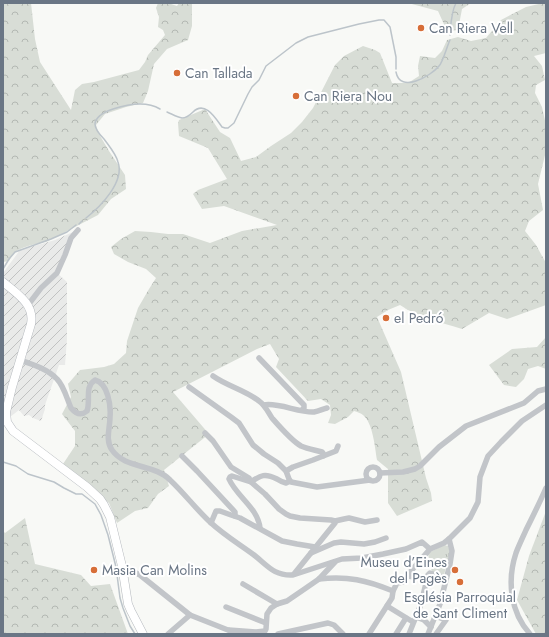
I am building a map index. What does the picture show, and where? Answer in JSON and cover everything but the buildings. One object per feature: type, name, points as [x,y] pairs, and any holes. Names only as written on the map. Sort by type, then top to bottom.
[{"type":"street","points":[[28,305],[41,288],[57,273],[71,238],[78,230]]},
{"type":"street","points":[[3,282],[28,305],[32,313],[32,321],[8,405],[6,416],[7,422],[13,430],[96,495],[106,507],[110,517],[122,566],[128,604],[143,634]]},
{"type":"street","points":[[259,358],[304,406],[302,410]]},
{"type":"street","points":[[20,360],[50,373],[57,379],[71,408],[78,414],[87,411],[89,405],[89,388],[91,384],[97,380],[102,383],[107,391],[109,403],[110,417],[108,442],[112,450],[125,461],[162,473],[168,477],[211,523],[234,542],[276,572],[283,575],[293,575],[342,559],[383,554],[422,542],[430,549]]},
{"type":"street","points":[[213,376],[218,380],[255,398],[264,405],[276,423],[298,443],[307,448],[322,452],[323,456]]},
{"type":"street","points":[[188,387],[235,419],[241,425],[253,444],[286,471],[290,481]]},
{"type":"street","points":[[380,473],[403,472],[415,469],[439,447],[466,426],[524,403],[538,391],[546,389]]},
{"type":"street","points":[[264,405],[270,404],[316,412],[327,408]]},
{"type":"street","points":[[369,634],[392,598],[393,591],[397,583],[403,582],[430,549],[444,543],[470,518],[476,508],[479,498],[480,477],[488,456],[516,426],[546,405]]},
{"type":"street","points":[[205,433],[213,441],[232,467],[248,478],[279,509],[290,516],[334,521],[349,518],[365,522],[376,520]]},
{"type":"street","points":[[286,471],[336,451],[338,446]]},
{"type":"street","points":[[182,456],[230,507],[235,516]]},
{"type":"street","points":[[370,480],[367,476],[369,469],[373,467],[379,470],[380,473]]},
{"type":"street","points":[[251,482],[264,475],[270,476],[283,483],[290,481],[317,487],[376,480],[380,473]]},
{"type":"street","points":[[251,482],[232,476],[229,479],[252,509],[260,522],[260,528]]},
{"type":"street","points":[[530,634],[521,622],[515,610],[512,575],[518,547],[546,488]]},
{"type":"street","points":[[211,523],[216,511],[220,511],[240,518],[282,541],[316,546]]},
{"type":"street","points":[[293,575],[335,523],[334,521]]},
{"type":"street","points":[[310,553],[334,543],[341,542],[364,544],[376,542],[386,538]]},
{"type":"street","points":[[428,634],[442,596],[452,553],[449,539]]},
{"type":"street","points":[[229,630],[262,632],[266,629],[268,612],[271,608],[292,598],[319,579],[335,561]]},
{"type":"street","points":[[301,565],[300,568],[303,571]]},
{"type":"street","points":[[122,566],[140,575],[190,615],[238,634]]},
{"type":"street","points":[[409,634],[421,604],[428,575],[430,573],[446,578]]},
{"type":"street","points":[[408,576],[426,579]]},
{"type":"street","points":[[319,579],[336,577],[355,579],[374,583],[393,591]]},
{"type":"street","points":[[243,584],[277,604]]},
{"type":"street","points":[[387,606],[406,618],[424,620],[431,627]]},
{"type":"street","points":[[226,607],[266,623]]},
{"type":"street","points":[[168,634],[190,615]]},
{"type":"street","points":[[435,616],[446,620],[436,634]]},
{"type":"street","points":[[396,634],[406,618]]},
{"type":"street","points":[[278,634],[328,623],[334,625],[343,634]]},
{"type":"street","points":[[218,634],[223,628]]},
{"type":"shaded area","points":[[73,232],[56,272],[67,282],[67,339],[65,365],[59,365],[41,421],[29,415],[24,416],[19,410],[10,417],[3,418],[3,273],[20,250],[55,240]]},
{"type":"green space","points":[[3,3],[31,3],[35,39],[40,62],[71,110],[75,90],[82,84],[139,70],[148,55],[165,35],[163,30],[158,27],[159,17],[156,8],[158,3],[168,3],[177,6],[179,3],[192,3],[192,26],[188,40],[167,49],[154,64],[148,91],[143,103],[105,114],[96,125],[99,134],[125,175],[126,189],[111,199],[98,215],[46,242],[21,248],[13,254],[9,261],[3,262]]},
{"type":"green space","points":[[408,3],[471,3],[462,9],[458,30],[447,31],[438,11]]},
{"type":"green space","points":[[546,3],[546,53],[534,56],[542,66],[545,80],[536,85],[535,93],[542,107],[546,125],[546,151],[538,184],[543,210],[529,221],[525,231],[536,245],[546,263],[546,305],[507,319],[489,313],[462,329],[422,316],[400,305],[377,317],[401,372],[432,501],[397,516],[388,503],[388,469],[377,460],[373,436],[366,419],[363,415],[354,411],[348,417],[335,424],[328,423],[331,415],[330,405],[321,399],[308,401],[276,367],[279,359],[270,344],[257,349],[173,392],[209,434],[164,470],[169,486],[158,494],[148,508],[135,511],[117,523],[109,503],[63,464],[75,446],[75,431],[62,414],[71,397],[68,384],[80,370],[104,367],[114,364],[126,353],[127,341],[138,308],[156,278],[146,269],[128,262],[114,254],[111,247],[135,231],[183,234],[210,243],[242,231],[277,225],[224,206],[202,209],[193,194],[198,190],[227,179],[208,148],[179,136],[179,120],[205,109],[220,132],[230,138],[241,161],[256,157],[291,133],[302,122],[313,108],[335,65],[344,56],[363,46],[375,50],[380,53],[392,83],[408,83],[419,76],[418,66],[420,56],[435,58],[442,51],[447,40],[458,37],[471,41],[486,38],[501,20],[526,7]]},
{"type":"green space","points":[[546,337],[546,369],[538,366],[528,369],[524,379],[516,387],[504,385],[489,365],[512,349],[537,347]]},
{"type":"green space","points":[[546,511],[546,634],[536,634],[517,600],[529,556]]},
{"type":"green space","points":[[25,518],[35,564],[81,575],[91,586],[110,584],[128,634],[3,634],[3,531],[5,533]]},
{"type":"green space","points":[[444,545],[448,546],[450,552],[444,575],[432,572],[428,554]]},
{"type":"waterway","points":[[450,35],[452,14],[456,3]]},
{"type":"waterway","points":[[167,112],[184,118],[197,109],[206,109],[222,127],[228,128],[234,123],[248,94],[259,80],[266,66],[296,43],[308,37],[379,20],[384,20],[390,27],[396,57],[396,69]]},
{"type":"waterway","points":[[396,72],[403,82],[416,81],[423,78],[435,70],[440,64],[450,40]]},
{"type":"waterway","points":[[86,218],[104,201],[115,186],[119,170],[118,162],[114,153],[96,128],[95,124],[97,119],[107,112],[128,105],[145,104],[160,109]]},
{"type":"waterway","points":[[79,224],[82,221]]},
{"type":"waterway","points":[[3,269],[15,252],[67,232],[76,225]]},
{"type":"waterway","points":[[3,462],[16,466],[28,474],[54,482],[76,494],[82,494],[95,504],[101,515],[108,535],[116,567],[120,598],[123,608],[135,634]]},
{"type":"place","name":"Can Riera Vell","points":[[421,28]]},
{"type":"place","name":"Can Tallada","points":[[177,73]]},
{"type":"place","name":"Can Riera Nou","points":[[296,96]]},
{"type":"place","name":"el Pedró","points":[[386,318]]},
{"type":"place","name":"Masia Can Molins","points":[[94,570]]},
{"type":"place","name":"Museu d’Eines del Pagès","points":[[455,570]]},
{"type":"place","name":"Església Parroquial de Sant Climent","points":[[460,582]]}]
